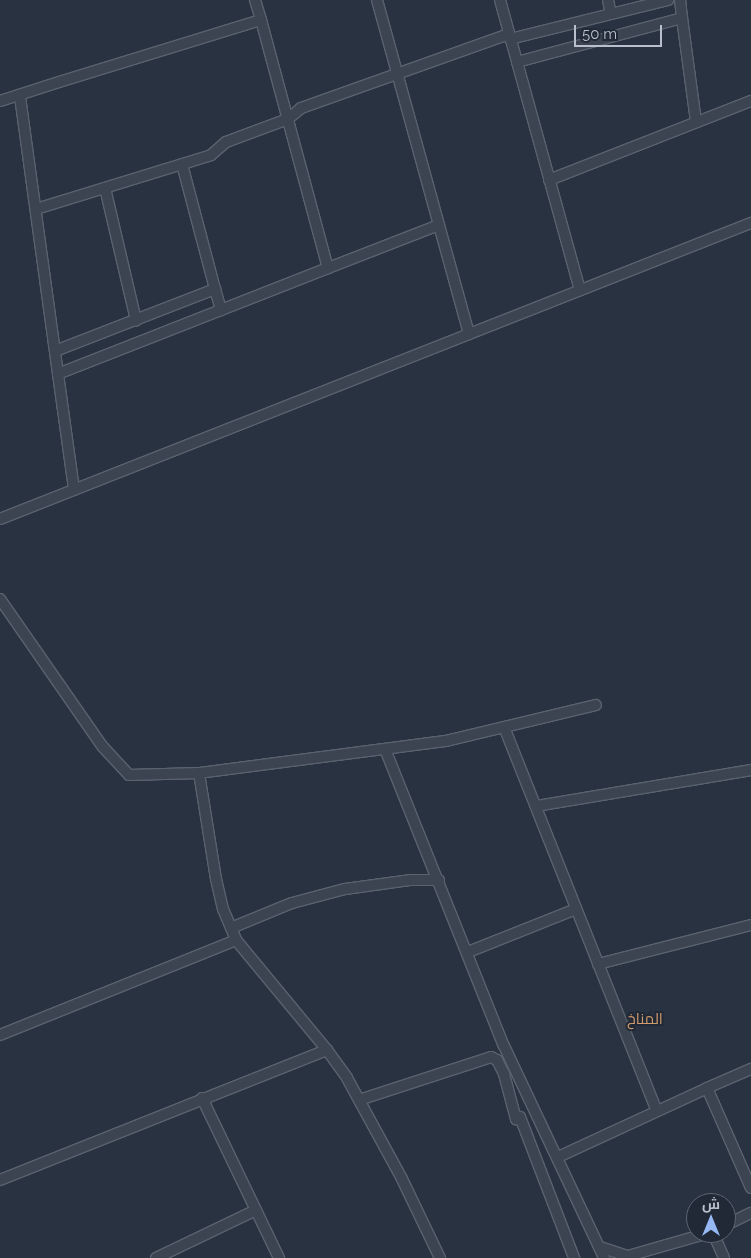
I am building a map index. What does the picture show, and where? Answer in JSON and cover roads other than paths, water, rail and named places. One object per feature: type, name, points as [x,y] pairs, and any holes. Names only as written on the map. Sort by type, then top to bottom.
[{"type":"street","points":[[256,0],[328,268]]},
{"type":"street","points":[[377,0],[470,334]]},
{"type":"street","points":[[500,0],[580,290]]},
{"type":"street","points":[[608,0],[611,14]]},
{"type":"street","points":[[36,209],[211,155],[226,142],[288,119],[301,108],[397,73],[510,37],[668,0]]},
{"type":"street","points":[[680,0],[696,122]]},
{"type":"street","points":[[517,62],[682,18]]},
{"type":"street","points":[[0,101],[261,20]]},
{"type":"street","points":[[20,95],[74,490]]},
{"type":"street","points":[[549,180],[751,102]]},
{"type":"street","points":[[182,164],[221,310]]},
{"type":"street","points":[[104,188],[136,320]]},
{"type":"street","points":[[0,519],[751,223]]},
{"type":"street","points":[[58,374],[439,225]]},
{"type":"street","points":[[55,352],[215,289]]},
{"type":"street","points":[[0,599],[104,747],[129,775],[199,773],[446,741],[596,706]]},
{"type":"street","points":[[504,727],[657,1112]]},
{"type":"street","points":[[386,749],[504,1046],[604,1258]]},
{"type":"street","points":[[536,806],[751,770]]},
{"type":"street","points":[[199,773],[216,879],[224,909],[236,940],[327,1050],[359,1100],[402,1179],[440,1258]]},
{"type":"street","points":[[231,928],[292,903],[345,889],[411,880],[439,880]]},
{"type":"street","points":[[468,952],[576,909]]},
{"type":"street","points":[[598,964],[751,925]]},
{"type":"street","points":[[0,1035],[236,940]]},
{"type":"street","points":[[0,1180],[202,1098],[327,1050]]},
{"type":"street","points":[[359,1100],[491,1057],[497,1060],[504,1074],[516,1119],[520,1117],[574,1258]]},
{"type":"street","points":[[558,1157],[751,1069]]},
{"type":"street","points":[[707,1088],[751,1188]]},
{"type":"street","points":[[202,1098],[279,1258]]},
{"type":"street","points":[[156,1258],[256,1210]]},
{"type":"street","points":[[736,1220],[751,1213]]},
{"type":"street","points":[[600,1248],[628,1256],[686,1239]]},
{"type":"street","points":[[717,1243],[724,1258]]},
{"type":"district","name":"المناخ","points":[[645,1020]]}]
